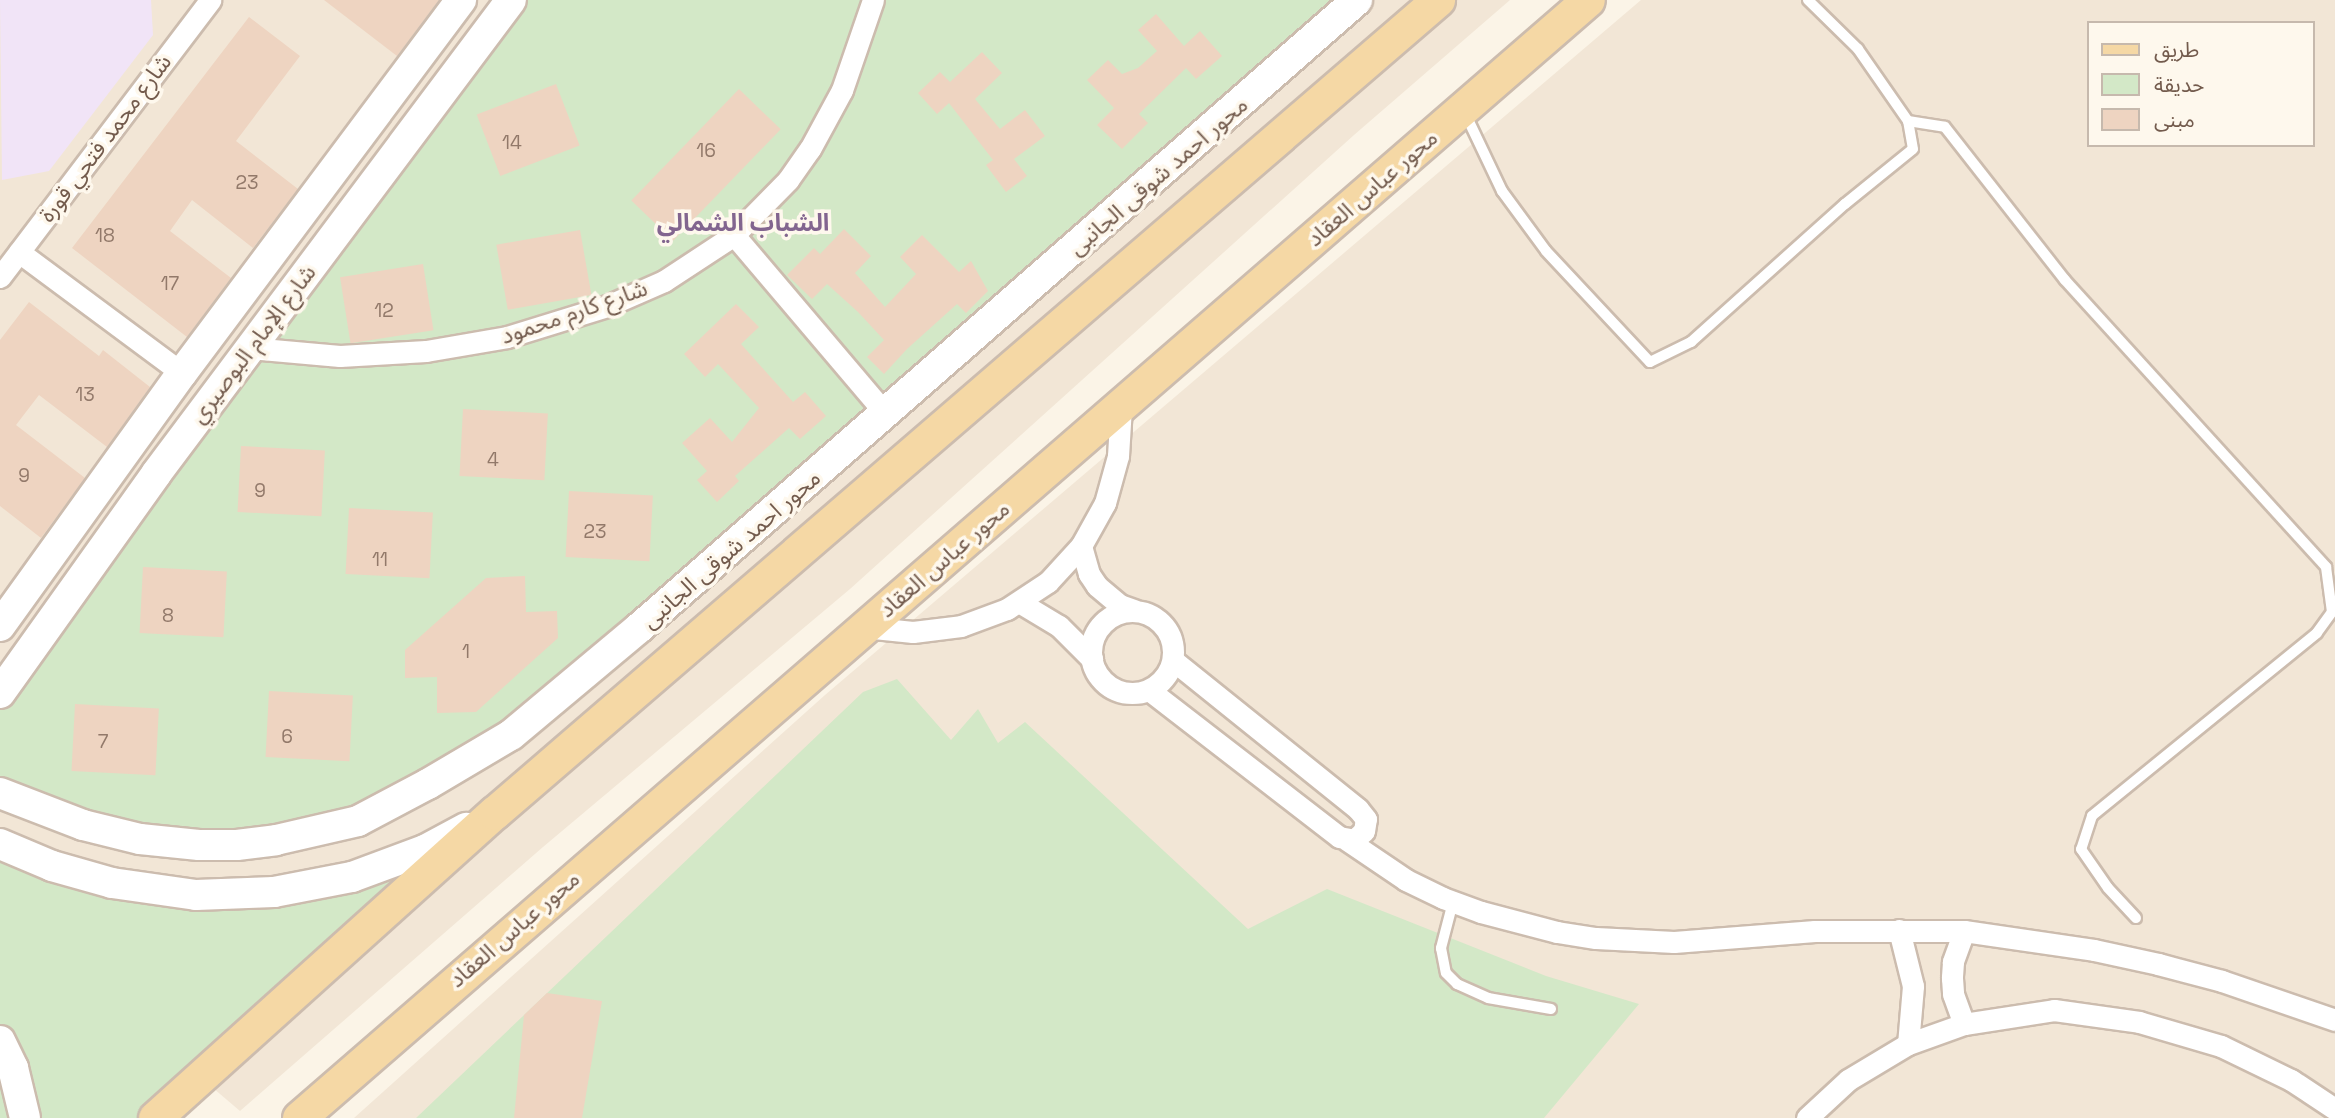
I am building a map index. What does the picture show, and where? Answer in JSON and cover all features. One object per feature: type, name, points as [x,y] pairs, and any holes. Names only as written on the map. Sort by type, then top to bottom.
[{"type":"main road","points":[[155,1118],[494,813],[1438,0]]},
{"type":"main road","name":"محور عباس العقاد","points":[[299,1118],[1588,0]]},
{"type":"street","name":"شارع محمد فتحي قورة","points":[[0,277],[12,250],[210,0]]},
{"type":"street","name":"شارع الإمام البوصيري","points":[[0,625],[182,373],[461,0]]},
{"type":"street","name":"شارع الإمام البوصيري","points":[[0,693],[46,624],[511,0]]},
{"type":"street","name":"شارع كارم محمود","points":[[250,348],[340,356],[426,351],[507,337],[607,306],[700,260],[734,235],[762,209],[810,149],[854,62],[873,0]]},
{"type":"street","name":"محور احمد شوقى الجانبى","points":[[0,793],[83,825],[140,839],[199,845],[237,845],[314,832],[358,821],[511,735],[886,414],[1356,0]]},
{"type":"street","points":[[734,235],[886,414]]},
{"type":"street","points":[[12,250],[182,373]]},
{"type":"street","points":[[864,627],[901,632],[937,631],[985,619],[1018,603],[1048,582],[1081,546],[1094,525],[1113,480],[1118,456],[1121,407]]},
{"type":"street","points":[[1018,603],[1059,626],[1092,659],[1103,681],[1113,688],[1137,693],[1149,690],[1164,677],[1173,660],[1171,636],[1165,626],[1146,612],[1120,605],[1097,586],[1084,561],[1081,546]]},
{"type":"street","points":[[1092,659],[1091,647],[1101,625],[1122,612],[1134,610]]},
{"type":"street","points":[[1173,660],[1362,813],[1366,819],[1364,831],[1354,840],[1347,840]]},
{"type":"street","points":[[1149,690],[1254,773],[1406,880],[1453,902],[1544,930],[1635,942],[1674,942],[1815,931],[1964,931],[2094,950],[2158,964],[2222,981],[2335,1020]]},
{"type":"street","points":[[1254,773],[1278,743]]},
{"type":"street","points":[[0,844],[52,866],[112,883],[196,895],[274,892],[364,873],[425,850],[494,813]]},
{"type":"street","points":[[1899,930],[1913,986],[1908,1044]]},
{"type":"street","points":[[1964,931],[1953,962],[1952,978],[1953,994],[1964,1024]]},
{"type":"street","points":[[1807,1118],[1848,1080],[1908,1044],[1964,1024],[2054,1010],[2139,1022],[2230,1050],[2291,1080],[2335,1109]]},
{"type":"street","points":[[0,1041],[13,1068],[25,1118]]},
{"type":"lane","points":[[1463,109],[1502,191],[1546,251],[1650,362],[1690,342],[1845,204],[1913,149],[1908,121],[1858,50],[1808,0]]},
{"type":"lane","points":[[1908,121],[1945,127],[2065,281],[2326,567],[2332,612],[2317,633],[2092,816],[2081,849],[2108,888],[2136,918]]},
{"type":"lane","points":[[1453,902],[1441,948],[1441,962],[1446,973],[1457,984],[1488,998],[1551,1009]]},
{"type":"shaded area","points":[[0,0],[1510,0],[1354,135],[850,589],[543,847],[240,1111],[52,951],[0,922]]},
{"type":"shaded area","points":[[0,0],[151,0],[153,35],[49,171],[2,180]]},
{"type":"shaded area","points":[[1641,0],[2335,0],[2335,1118],[354,1118],[825,695]]},
{"type":"green space","points":[[512,0],[1356,0],[511,735],[358,821],[199,845],[0,792],[0,693]]},
{"type":"green space","points":[[897,679],[951,740],[978,709],[998,743],[1025,722],[1248,929],[1327,889],[1546,976],[1639,1004],[1544,1118],[416,1118],[863,692]]},
{"type":"green space","points":[[494,813],[155,1118],[0,1118],[0,844],[52,866],[274,892]]},
{"type":"building","points":[[324,0],[439,0],[397,56]]},
{"type":"building","points":[[1156,14],[1184,46],[1200,31],[1222,56],[1196,79],[1186,68],[1139,114],[1148,123],[1122,149],[1097,125],[1114,108],[1087,80],[1108,60],[1122,74],[1138,68],[1157,51],[1138,30]]},
{"type":"building","points":[[249,17],[300,56],[236,141],[298,189],[253,248],[192,200],[170,231],[231,278],[187,337],[72,248]]},
{"type":"building","points":[[982,52],[1002,73],[975,99],[1000,129],[1025,110],[1045,136],[1014,159],[1027,176],[1006,192],[986,165],[993,160],[949,103],[937,114],[918,93],[940,72],[950,82]]},
{"type":"building","points":[[556,84],[580,146],[500,176],[477,114]]},
{"type":"building","points":[[739,89],[781,129],[673,241],[631,200]]},
{"type":"building","points":[[844,229],[871,256],[855,273],[885,307],[916,274],[900,257],[922,235],[959,272],[971,261],[988,291],[966,313],[957,304],[907,349],[884,374],[867,357],[884,340],[858,312],[827,284],[812,299],[787,275],[814,248],[820,254]]},
{"type":"building","points":[[580,230],[591,295],[508,310],[496,245]]},
{"type":"building","points":[[423,264],[433,330],[351,343],[340,277]]},
{"type":"building","points":[[29,302],[99,356],[103,350],[150,387],[107,447],[39,395],[16,425],[85,478],[41,538],[0,506],[0,340]]},
{"type":"building","points":[[736,304],[759,327],[741,344],[793,402],[805,392],[826,416],[800,439],[789,428],[735,476],[739,481],[717,502],[697,480],[707,471],[682,443],[710,418],[732,442],[759,408],[718,364],[705,377],[684,354]]},
{"type":"building","points":[[463,409],[548,413],[544,480],[459,476]]},
{"type":"building","points":[[241,446],[325,450],[321,516],[238,512]]},
{"type":"building","points":[[569,491],[653,495],[649,561],[566,557]]},
{"type":"building","points":[[349,508],[433,512],[429,578],[346,574]]},
{"type":"building","points":[[143,567],[227,571],[223,637],[140,633]]},
{"type":"building","points":[[525,576],[526,612],[557,611],[558,638],[476,712],[437,713],[437,677],[405,678],[405,650],[486,578]]},
{"type":"building","points":[[269,691],[353,695],[349,761],[266,757]]},
{"type":"building","points":[[75,704],[159,708],[155,775],[71,771]]},
{"type":"building","points":[[547,993],[602,1001],[582,1118],[514,1118],[524,1015]]},
{"type":"district","name":"الشباب الشمالي","points":[[743,223]]}]
